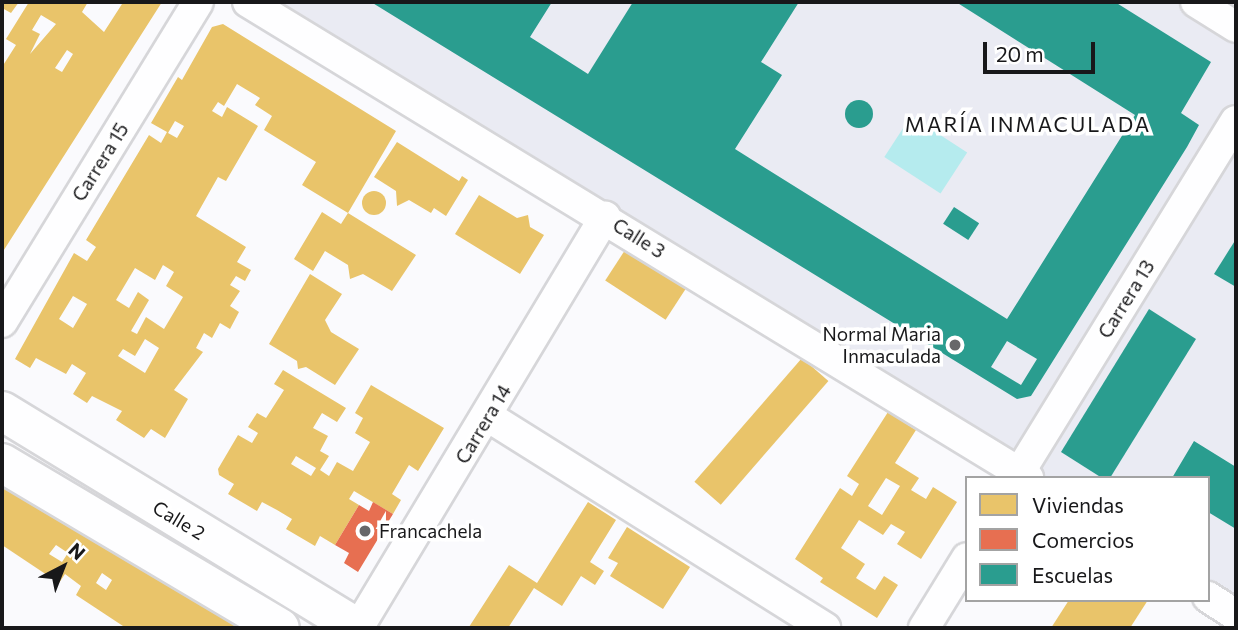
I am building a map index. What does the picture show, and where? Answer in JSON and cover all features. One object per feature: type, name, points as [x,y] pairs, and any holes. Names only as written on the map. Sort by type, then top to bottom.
[{"type":"street","name":"Carrera 15","points":[[2,322],[198,2]]},
{"type":"street","name":"Calle 3","points":[[248,2],[605,217],[1021,476]]},
{"type":"street","points":[[1196,2],[1236,27]]},
{"type":"street","name":"Carrera 13","points":[[1021,476],[1236,121]]},
{"type":"street","name":"Carrera 14","points":[[357,628],[489,416],[605,217]]},
{"type":"street","name":"Calle 2","points":[[2,411],[357,628]]},
{"type":"street","points":[[489,416],[825,628]]},
{"type":"street","points":[[2,463],[280,628]]},
{"type":"street","points":[[925,628],[965,561]]},
{"type":"street","points":[[1210,598],[1236,615]]},
{"type":"shaded area","name":"Normal Maria Inmaculada","points":[[248,2],[1196,2],[1236,27],[1236,615],[1210,598],[1210,476],[1025,476]]},
{"type":"water","points":[[911,116],[967,152],[941,194],[884,157]]},
{"type":"building: Viviendas","points":[[2,2],[19,2],[11,13],[2,8]]},
{"type":"building: Viviendas","points":[[29,2],[88,2],[82,12],[104,32],[122,4],[119,2],[162,2],[2,253],[2,67],[16,45],[6,39]],"holes":[[[41,15],[56,24],[30,54],[40,34],[32,30]],[[67,50],[73,54],[62,72],[55,68]]]},
{"type":"building: Viviendas","points":[[223,24],[396,131],[348,213],[302,185],[316,162],[264,130],[272,116],[255,105],[260,98],[237,84],[224,106],[218,102],[212,111],[222,117],[227,107],[258,126],[226,181],[218,177],[196,216],[246,247],[237,262],[251,270],[245,281],[236,276],[230,285],[240,291],[230,306],[239,312],[230,329],[220,323],[212,338],[204,333],[196,348],[203,352],[174,390],[188,399],[165,438],[151,429],[144,438],[116,420],[122,411],[92,396],[87,403],[73,394],[86,373],[72,364],[66,374],[36,358],[30,368],[15,359],[74,253],[87,261],[96,247],[86,240],[149,135],[161,143],[167,132],[151,123],[178,77],[182,80],[212,27]],"holes":[[[175,121],[184,126],[177,138],[168,133]],[[163,265],[174,272],[166,286],[183,297],[164,329],[146,317],[137,334],[131,331],[149,300],[138,292],[129,308],[116,300],[135,268],[155,280]],[[73,296],[87,304],[73,328],[59,319]],[[145,339],[159,348],[145,373],[118,356],[123,349],[135,356]]]},
{"type":"building: Viviendas","points":[[397,142],[459,181],[462,176],[468,180],[446,216],[434,208],[431,213],[409,200],[397,206],[396,191],[374,177]]},
{"type":"building: Viviendas","points":[[369,191],[379,191],[386,198],[386,208],[379,215],[369,215],[362,208],[362,198]]},
{"type":"building: Viviendas","points":[[479,195],[517,218],[528,215],[530,227],[544,235],[520,274],[455,234]]},
{"type":"building: Viviendas","points":[[322,212],[341,224],[348,213],[416,255],[392,291],[363,274],[350,279],[348,265],[325,251],[313,271],[294,259]]},
{"type":"building: Viviendas","points":[[627,247],[687,286],[666,320],[605,281]]},
{"type":"building: Viviendas","points":[[310,274],[342,294],[325,320],[331,332],[359,349],[335,385],[306,367],[298,369],[297,361],[269,344]]},
{"type":"building: Viviendas","points":[[802,358],[828,381],[721,505],[694,482]]},
{"type":"building: Viviendas","points":[[283,370],[346,408],[337,422],[322,413],[313,428],[328,436],[320,451],[329,456],[320,470],[329,476],[337,462],[353,471],[370,442],[355,433],[363,418],[355,413],[371,385],[444,428],[418,471],[409,465],[392,494],[401,500],[393,514],[354,491],[349,499],[359,505],[335,545],[320,536],[315,546],[286,529],[292,519],[277,510],[262,502],[257,511],[228,494],[234,484],[219,475],[218,469],[238,435],[252,443],[258,433],[248,427],[257,413],[266,418],[284,390],[274,384]],"holes":[[[296,456],[316,468],[311,476],[291,464]]]},
{"type":"building: Viviendas","points":[[888,412],[916,430],[895,463],[919,478],[911,490],[926,499],[933,487],[957,502],[921,559],[897,544],[905,532],[891,524],[883,535],[859,520],[841,548],[865,564],[856,578],[875,590],[884,576],[898,585],[877,618],[820,582],[823,578],[795,559],[840,488],[852,496],[859,484],[847,476]],"holes":[[[886,478],[900,486],[882,515],[868,506]]]},
{"type":"building: Viviendas","points":[[2,471],[257,628],[126,628],[76,595],[81,586],[65,574],[59,583],[2,545]],"holes":[[[56,545],[68,553],[62,562],[49,554]],[[102,573],[112,580],[106,590],[96,583]]]},
{"type":"building: Viviendas","points":[[588,502],[616,520],[590,562],[604,571],[595,585],[581,576],[562,606],[534,588],[508,628],[469,627],[509,565],[537,583]]},
{"type":"building: Viviendas","points":[[627,527],[690,567],[663,609],[610,576],[618,563],[608,558]]},
{"type":"building: Viviendas","points":[[1068,602],[1147,602],[1130,628],[1051,628]]},
{"type":"building: Comercios","points":[[373,502],[393,514],[358,572],[344,563],[349,553],[335,545],[359,505],[369,511]]},
{"type":"building: Escuelas","points":[[371,2],[552,2],[530,37],[588,74],[633,2],[799,2],[761,62],[782,75],[735,149],[1007,319],[1135,115],[956,2],[1115,2],[1211,62],[1181,113],[1199,125],[1031,396],[1017,399]],"holes":[[[1007,341],[1037,359],[1021,385],[991,367]]]},
{"type":"building: Escuelas","points":[[859,100],[869,104],[873,114],[869,124],[859,128],[849,124],[845,114],[849,104]]},
{"type":"building: Escuelas","points":[[954,207],[979,223],[968,240],[943,224]]},
{"type":"building: Escuelas","points":[[1236,239],[1236,287],[1214,274]]},
{"type":"building: Escuelas","points":[[1149,309],[1196,339],[1111,476],[1099,476],[1061,452]]},
{"type":"building: Escuelas","points":[[1194,441],[1236,467],[1236,529],[1210,513],[1210,476],[1173,476]]},
{"type":"place","name":"Normal Maria Inmaculada","points":[[955,345]]},
{"type":"place","name":"Francachela","points":[[365,531]]},
{"type":"district","name":"MARÍA INMACULADA","points":[[1028,124]]}]
